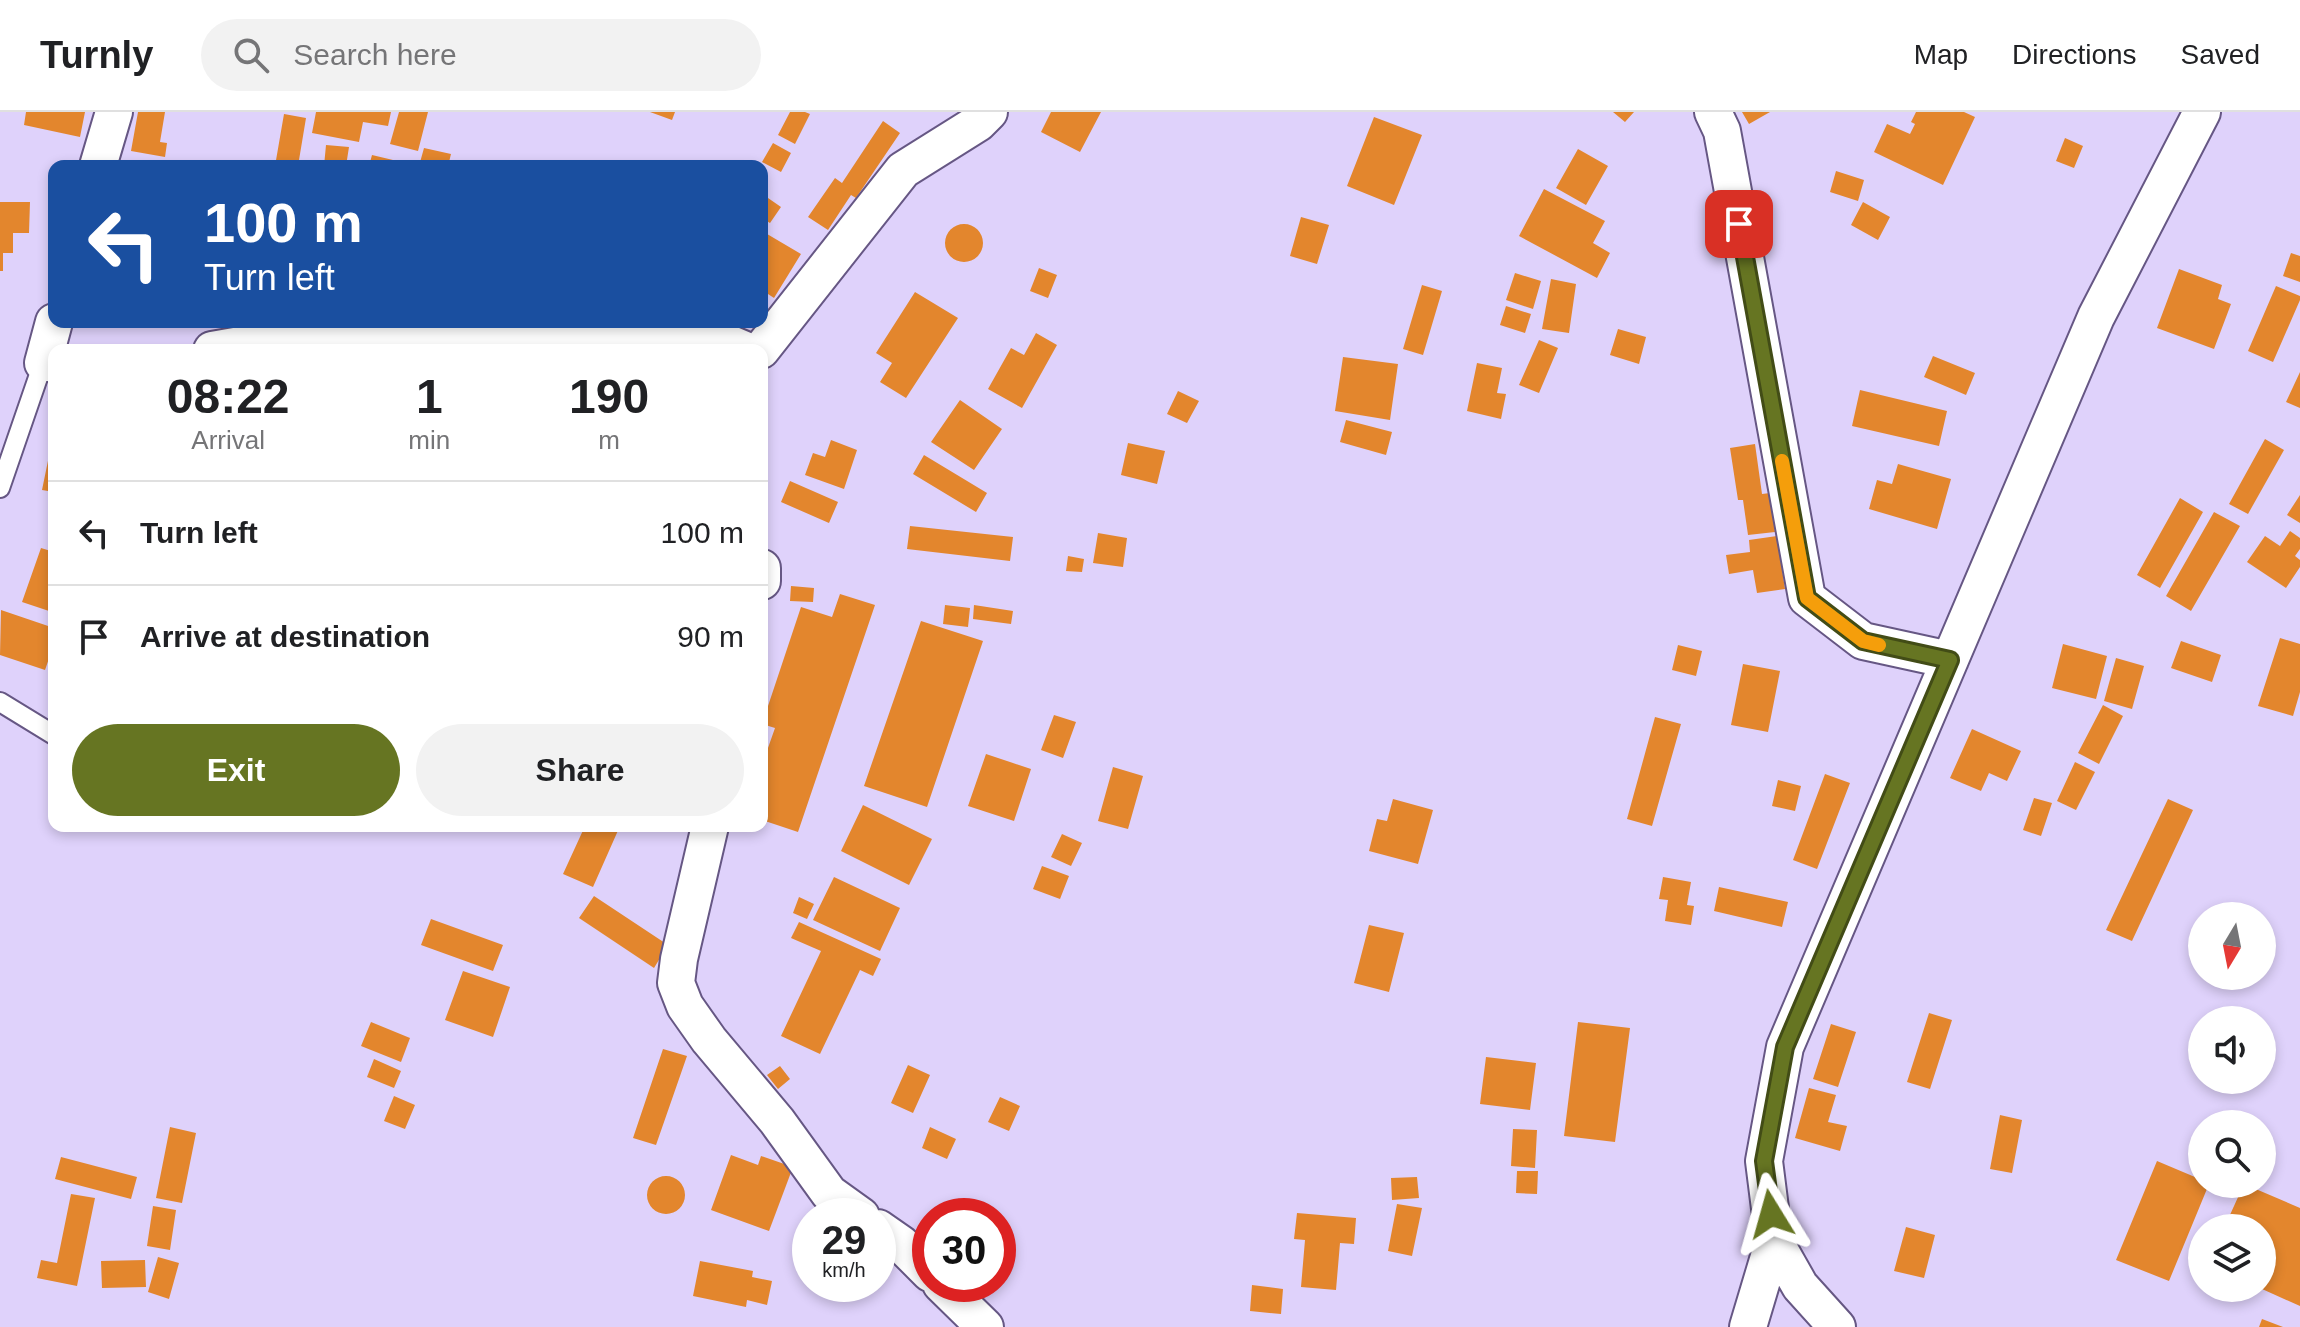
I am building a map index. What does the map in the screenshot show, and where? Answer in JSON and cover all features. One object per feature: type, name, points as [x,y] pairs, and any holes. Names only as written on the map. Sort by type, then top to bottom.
[{"type":"street","points":[[100,160],[114,112]]},
{"type":"street","points":[[766,344],[903,170],[978,123],[989,112]]},
{"type":"street","points":[[1713,112],[1722,131],[1807,598],[1863,641],[1950,660]]},
{"type":"street","points":[[1837,1327],[1800,1286],[1774,1240],[1764,1161],[1785,1047],[2096,317],[2202,112]]},
{"type":"street","points":[[246,344],[281,338],[409,328],[629,331],[712,336],[731,344]]},
{"type":"street","points":[[709,832],[676,983],[685,1006],[709,1040],[836,1198]]},
{"type":"street","points":[[1748,1327],[1774,1240]]},
{"type":"street","points":[[896,1241],[912,1255]]},
{"type":"street","points":[[959,1302],[985,1327]]},
{"type":"lane","points":[[0,488],[48,363]]},
{"type":"lane","points":[[0,702],[48,731]]},
{"type":"building","points":[[26,112],[85,112],[80,137],[24,125]]},
{"type":"building","points":[[138,112],[165,112],[160,142],[167,143],[165,157],[131,151]]},
{"type":"building","points":[[316,112],[391,112],[388,126],[363,122],[359,142],[312,133]]},
{"type":"building","points":[[399,112],[428,112],[418,151],[390,144]]},
{"type":"building","points":[[650,112],[675,112],[672,120]]},
{"type":"building","points":[[790,112],[810,114],[795,144],[778,135]]},
{"type":"building","points":[[1051,112],[1101,112],[1080,152],[1041,132]]},
{"type":"building","points":[[1613,112],[1634,112],[1625,122]]},
{"type":"building","points":[[1742,112],[1770,112],[1749,124]]},
{"type":"building","points":[[1916,112],[1964,112],[1975,117],[1943,185],[1874,152],[1887,124],[1910,134]]},
{"type":"building","points":[[284,114],[306,118],[299,160],[276,160]]},
{"type":"building","points":[[1374,117],[1422,135],[1394,205],[1347,186]]},
{"type":"building","points":[[883,121],[900,133],[856,198],[851,195],[828,230],[808,217],[835,178],[842,183]]},
{"type":"building","points":[[2065,138],[2083,146],[2074,168],[2056,161]]},
{"type":"building","points":[[773,143],[791,153],[781,172],[768,165],[768,160],[763,160]]},
{"type":"building","points":[[326,145],[349,147],[347,160],[325,160]]},
{"type":"building","points":[[424,148],[451,154],[450,160],[421,160]]},
{"type":"building","points":[[1578,149],[1608,166],[1586,205],[1556,188]]},
{"type":"building","points":[[372,155],[393,160],[371,160]]},
{"type":"building","points":[[1836,171],[1864,180],[1858,201],[1830,192]]},
{"type":"building","points":[[1544,189],[1605,221],[1593,243],[1610,253],[1597,278],[1519,236]]},
{"type":"building","points":[[768,198],[781,207],[768,222]]},
{"type":"building","points":[[0,202],[30,202],[29,233],[13,233],[13,253],[3,253],[3,271],[0,271]]},
{"type":"building","points":[[1863,202],[1890,217],[1878,240],[1851,225]]},
{"type":"building","points":[[1301,217],[1329,225],[1317,264],[1290,256]]},
{"type":"building","points":[[964,224],[977,230],[983,243],[977,256],[964,262],[951,256],[945,243],[951,230]]},
{"type":"building","points":[[768,235],[801,254],[774,298],[768,294]]},
{"type":"building","points":[[2291,253],[2300,256],[2300,282],[2283,276]]},
{"type":"building","points":[[1039,268],[1057,275],[1048,298],[1030,291]]},
{"type":"building","points":[[2179,269],[2222,285],[2218,299],[2231,304],[2214,349],[2157,328]]},
{"type":"building","points":[[1515,273],[1541,281],[1533,309],[1506,300]]},
{"type":"building","points":[[1551,279],[1576,284],[1569,333],[1542,329]]},
{"type":"building","points":[[1422,285],[1442,291],[1423,355],[1403,349]]},
{"type":"building","points":[[2276,286],[2300,296],[2300,300],[2273,362],[2248,351]]},
{"type":"building","points":[[915,292],[958,318],[906,398],[880,382],[892,363],[876,353]]},
{"type":"building","points":[[1506,306],[1531,314],[1525,333],[1500,325]]},
{"type":"building","points":[[1618,329],[1646,337],[1639,364],[1610,355]]},
{"type":"building","points":[[1036,333],[1057,345],[1022,408],[988,389],[1011,348],[1024,355]]},
{"type":"building","points":[[1539,340],[1558,348],[1539,393],[1519,385]]},
{"type":"building","points":[[1933,356],[1975,373],[1966,395],[1924,377]]},
{"type":"building","points":[[1343,357],[1398,364],[1390,420],[1335,411]]},
{"type":"building","points":[[1477,363],[1502,368],[1497,393],[1506,394],[1501,419],[1467,411]]},
{"type":"building","points":[[2300,372],[2300,408],[2286,402]]},
{"type":"building","points":[[1860,390],[1947,411],[1939,446],[1852,426]]},
{"type":"building","points":[[1178,391],[1199,401],[1187,423],[1167,414]]},
{"type":"building","points":[[960,400],[1002,429],[974,470],[931,442]]},
{"type":"building","points":[[1346,420],[1392,432],[1386,455],[1340,442]]},
{"type":"building","points":[[2265,439],[2284,450],[2248,514],[2229,504]]},
{"type":"building","points":[[831,440],[857,450],[844,489],[805,475],[813,453],[825,457]]},
{"type":"building","points":[[1128,443],[1165,451],[1157,484],[1121,475]]},
{"type":"building","points":[[1755,444],[1762,494],[1770,493],[1775,532],[1748,535],[1743,500],[1738,500],[1730,448]]},
{"type":"building","points":[[924,455],[987,493],[976,512],[913,474]]},
{"type":"building","points":[[48,461],[48,491],[42,490]]},
{"type":"building","points":[[1898,464],[1951,479],[1937,529],[1869,509],[1877,480],[1892,484]]},
{"type":"building","points":[[790,481],[838,502],[829,523],[781,502]]},
{"type":"building","points":[[2300,495],[2300,523],[2287,515]]},
{"type":"building","points":[[2180,498],[2203,512],[2160,588],[2137,575]]},
{"type":"building","points":[[2214,512],[2240,526],[2191,611],[2166,596]]},
{"type":"building","points":[[910,526],[1013,537],[1010,561],[907,549]]},
{"type":"building","points":[[2290,531],[2300,538],[2300,549],[2295,556],[2300,560],[2300,567],[2286,588],[2247,562],[2265,536],[2280,546]]},
{"type":"building","points":[[1098,533],[1127,538],[1123,567],[1093,563]]},
{"type":"building","points":[[1777,536],[1785,589],[1757,593],[1753,570],[1729,574],[1726,555],[1750,552],[1749,540]]},
{"type":"building","points":[[41,548],[48,550],[48,611],[22,602]]},
{"type":"building","points":[[1068,556],[1084,559],[1082,572],[1066,571]]},
{"type":"building","points":[[791,586],[814,588],[813,602],[790,601]]},
{"type":"building","points":[[840,594],[875,605],[798,832],[768,822],[768,748],[775,728],[768,726],[768,706],[801,607],[832,617]]},
{"type":"building","points":[[945,605],[970,608],[968,627],[943,624]]},
{"type":"building","points":[[974,605],[1013,611],[1011,624],[973,619]]},
{"type":"building","points":[[1,610],[48,626],[48,661],[45,670],[0,655]]},
{"type":"building","points":[[921,621],[983,641],[927,807],[864,786]]},
{"type":"building","points":[[2280,638],[2300,644],[2300,692],[2293,716],[2258,706]]},
{"type":"building","points":[[2181,641],[2221,655],[2212,682],[2171,668]]},
{"type":"building","points":[[2063,644],[2107,656],[2096,699],[2052,688]]},
{"type":"building","points":[[1678,645],[1702,651],[1696,676],[1672,670]]},
{"type":"building","points":[[2116,658],[2144,666],[2132,709],[2104,701]]},
{"type":"building","points":[[1743,664],[1780,671],[1768,732],[1731,725]]},
{"type":"building","points":[[2103,705],[2123,716],[2099,764],[2078,753]]},
{"type":"building","points":[[1054,715],[1076,722],[1063,758],[1041,750]]},
{"type":"building","points":[[1655,717],[1681,724],[1652,826],[1627,819]]},
{"type":"building","points":[[1972,729],[2021,751],[2007,781],[1989,773],[1981,791],[1950,778]]},
{"type":"building","points":[[986,754],[1031,769],[1014,821],[968,806]]},
{"type":"building","points":[[2075,762],[2095,772],[2076,810],[2057,801]]},
{"type":"building","points":[[1113,767],[1143,776],[1128,829],[1098,821]]},
{"type":"building","points":[[1825,774],[1850,783],[1817,869],[1793,860]]},
{"type":"building","points":[[1778,780],[1801,786],[1795,811],[1772,806]]},
{"type":"building","points":[[2034,798],[2052,803],[2041,836],[2023,830]]},
{"type":"building","points":[[1393,799],[1433,810],[1418,864],[1369,851],[1377,819],[1387,821]]},
{"type":"building","points":[[2168,799],[2193,810],[2132,941],[2106,930]]},
{"type":"building","points":[[863,805],[932,839],[909,885],[841,851]]},
{"type":"building","points":[[582,832],[617,832],[593,887],[563,874]]},
{"type":"building","points":[[1062,834],[1082,843],[1071,866],[1051,857]]},
{"type":"building","points":[[1042,866],[1069,876],[1060,899],[1033,889]]},
{"type":"building","points":[[834,877],[900,908],[880,951],[813,920]]},
{"type":"building","points":[[1663,877],[1691,882],[1687,905],[1694,906],[1691,925],[1665,921],[1668,900],[1659,899]]},
{"type":"building","points":[[1719,887],[1788,902],[1782,927],[1714,911]]},
{"type":"building","points":[[594,896],[668,945],[654,968],[579,918]]},
{"type":"building","points":[[799,897],[814,904],[807,919],[793,913]]},
{"type":"building","points":[[431,919],[503,945],[493,971],[421,945]]},
{"type":"building","points":[[799,922],[881,959],[873,976],[860,970],[820,1054],[781,1036],[821,951],[791,938]]},
{"type":"building","points":[[1369,925],[1404,933],[1389,992],[1354,983]]},
{"type":"building","points":[[463,971],[510,987],[493,1037],[445,1020]]},
{"type":"building","points":[[1929,1013],[1952,1020],[1930,1089],[1907,1082]]},
{"type":"building","points":[[371,1022],[410,1038],[401,1062],[361,1046]]},
{"type":"building","points":[[1578,1022],[1630,1028],[1615,1142],[1564,1136]]},
{"type":"building","points":[[1831,1024],[1856,1032],[1838,1087],[1813,1079]]},
{"type":"building","points":[[663,1049],[687,1056],[656,1145],[633,1138]]},
{"type":"building","points":[[1486,1057],[1536,1063],[1530,1110],[1480,1104]]},
{"type":"building","points":[[374,1059],[401,1071],[394,1088],[367,1077]]},
{"type":"building","points":[[908,1065],[930,1075],[913,1113],[891,1103]]},
{"type":"building","points":[[780,1066],[790,1079],[778,1089],[767,1075]]},
{"type":"building","points":[[1809,1088],[1836,1095],[1828,1122],[1847,1126],[1840,1151],[1795,1138]]},
{"type":"building","points":[[394,1096],[415,1105],[405,1129],[384,1121]]},
{"type":"building","points":[[1000,1097],[1020,1106],[1009,1131],[988,1122]]},
{"type":"building","points":[[2000,1115],[2022,1120],[2012,1173],[1990,1169]]},
{"type":"building","points":[[170,1127],[196,1133],[182,1203],[156,1198]]},
{"type":"building","points":[[930,1127],[956,1139],[947,1159],[922,1148]]},
{"type":"building","points":[[1513,1129],[1537,1130],[1535,1168],[1511,1166]]},
{"type":"building","points":[[731,1155],[758,1165],[761,1156],[793,1167],[769,1231],[711,1210]]},
{"type":"building","points":[[61,1157],[137,1177],[131,1199],[55,1179]]},
{"type":"building","points":[[2157,1161],[2188,1174],[2188,1198],[2203,1198],[2197,1214],[2188,1214],[2188,1235],[2169,1281],[2116,1260]]},
{"type":"building","points":[[1517,1171],[1538,1171],[1537,1194],[1516,1193]]},
{"type":"building","points":[[666,1176],[679,1182],[685,1195],[679,1208],[666,1214],[653,1208],[647,1195],[653,1182]]},
{"type":"building","points":[[1417,1177],[1419,1198],[1392,1200],[1391,1178]]},
{"type":"building","points":[[71,1194],[95,1198],[77,1286],[37,1278],[41,1260],[57,1263]]},
{"type":"building","points":[[2238,1198],[2276,1198],[2300,1208],[2300,1306],[2276,1295],[2276,1214],[2230,1214]]},
{"type":"building","points":[[1397,1204],[1422,1208],[1412,1256],[1388,1251]]},
{"type":"building","points":[[153,1206],[176,1210],[170,1250],[147,1246]]},
{"type":"building","points":[[1297,1213],[1356,1218],[1354,1244],[1340,1243],[1336,1290],[1301,1287],[1305,1240],[1294,1239]]},
{"type":"building","points":[[1906,1227],[1935,1235],[1924,1278],[1894,1271]]},
{"type":"building","points":[[158,1257],[179,1263],[169,1299],[148,1292]]},
{"type":"building","points":[[145,1260],[146,1287],[102,1288],[101,1261]]},
{"type":"building","points":[[700,1261],[753,1271],[752,1277],[772,1281],[767,1305],[747,1300],[746,1307],[693,1296]]},
{"type":"building","points":[[1252,1285],[1283,1289],[1281,1314],[1250,1311]]},
{"type":"building","points":[[2262,1319],[2283,1327],[2259,1327]]},
{"type":"slow traffic","points":[[1782,461],[1807,598],[1863,641],[1879,645]]},
{"type":"route","points":[[1739,224],[1807,598],[1863,641],[1950,660],[1785,1047],[1764,1161],[1771,1214]]}]
